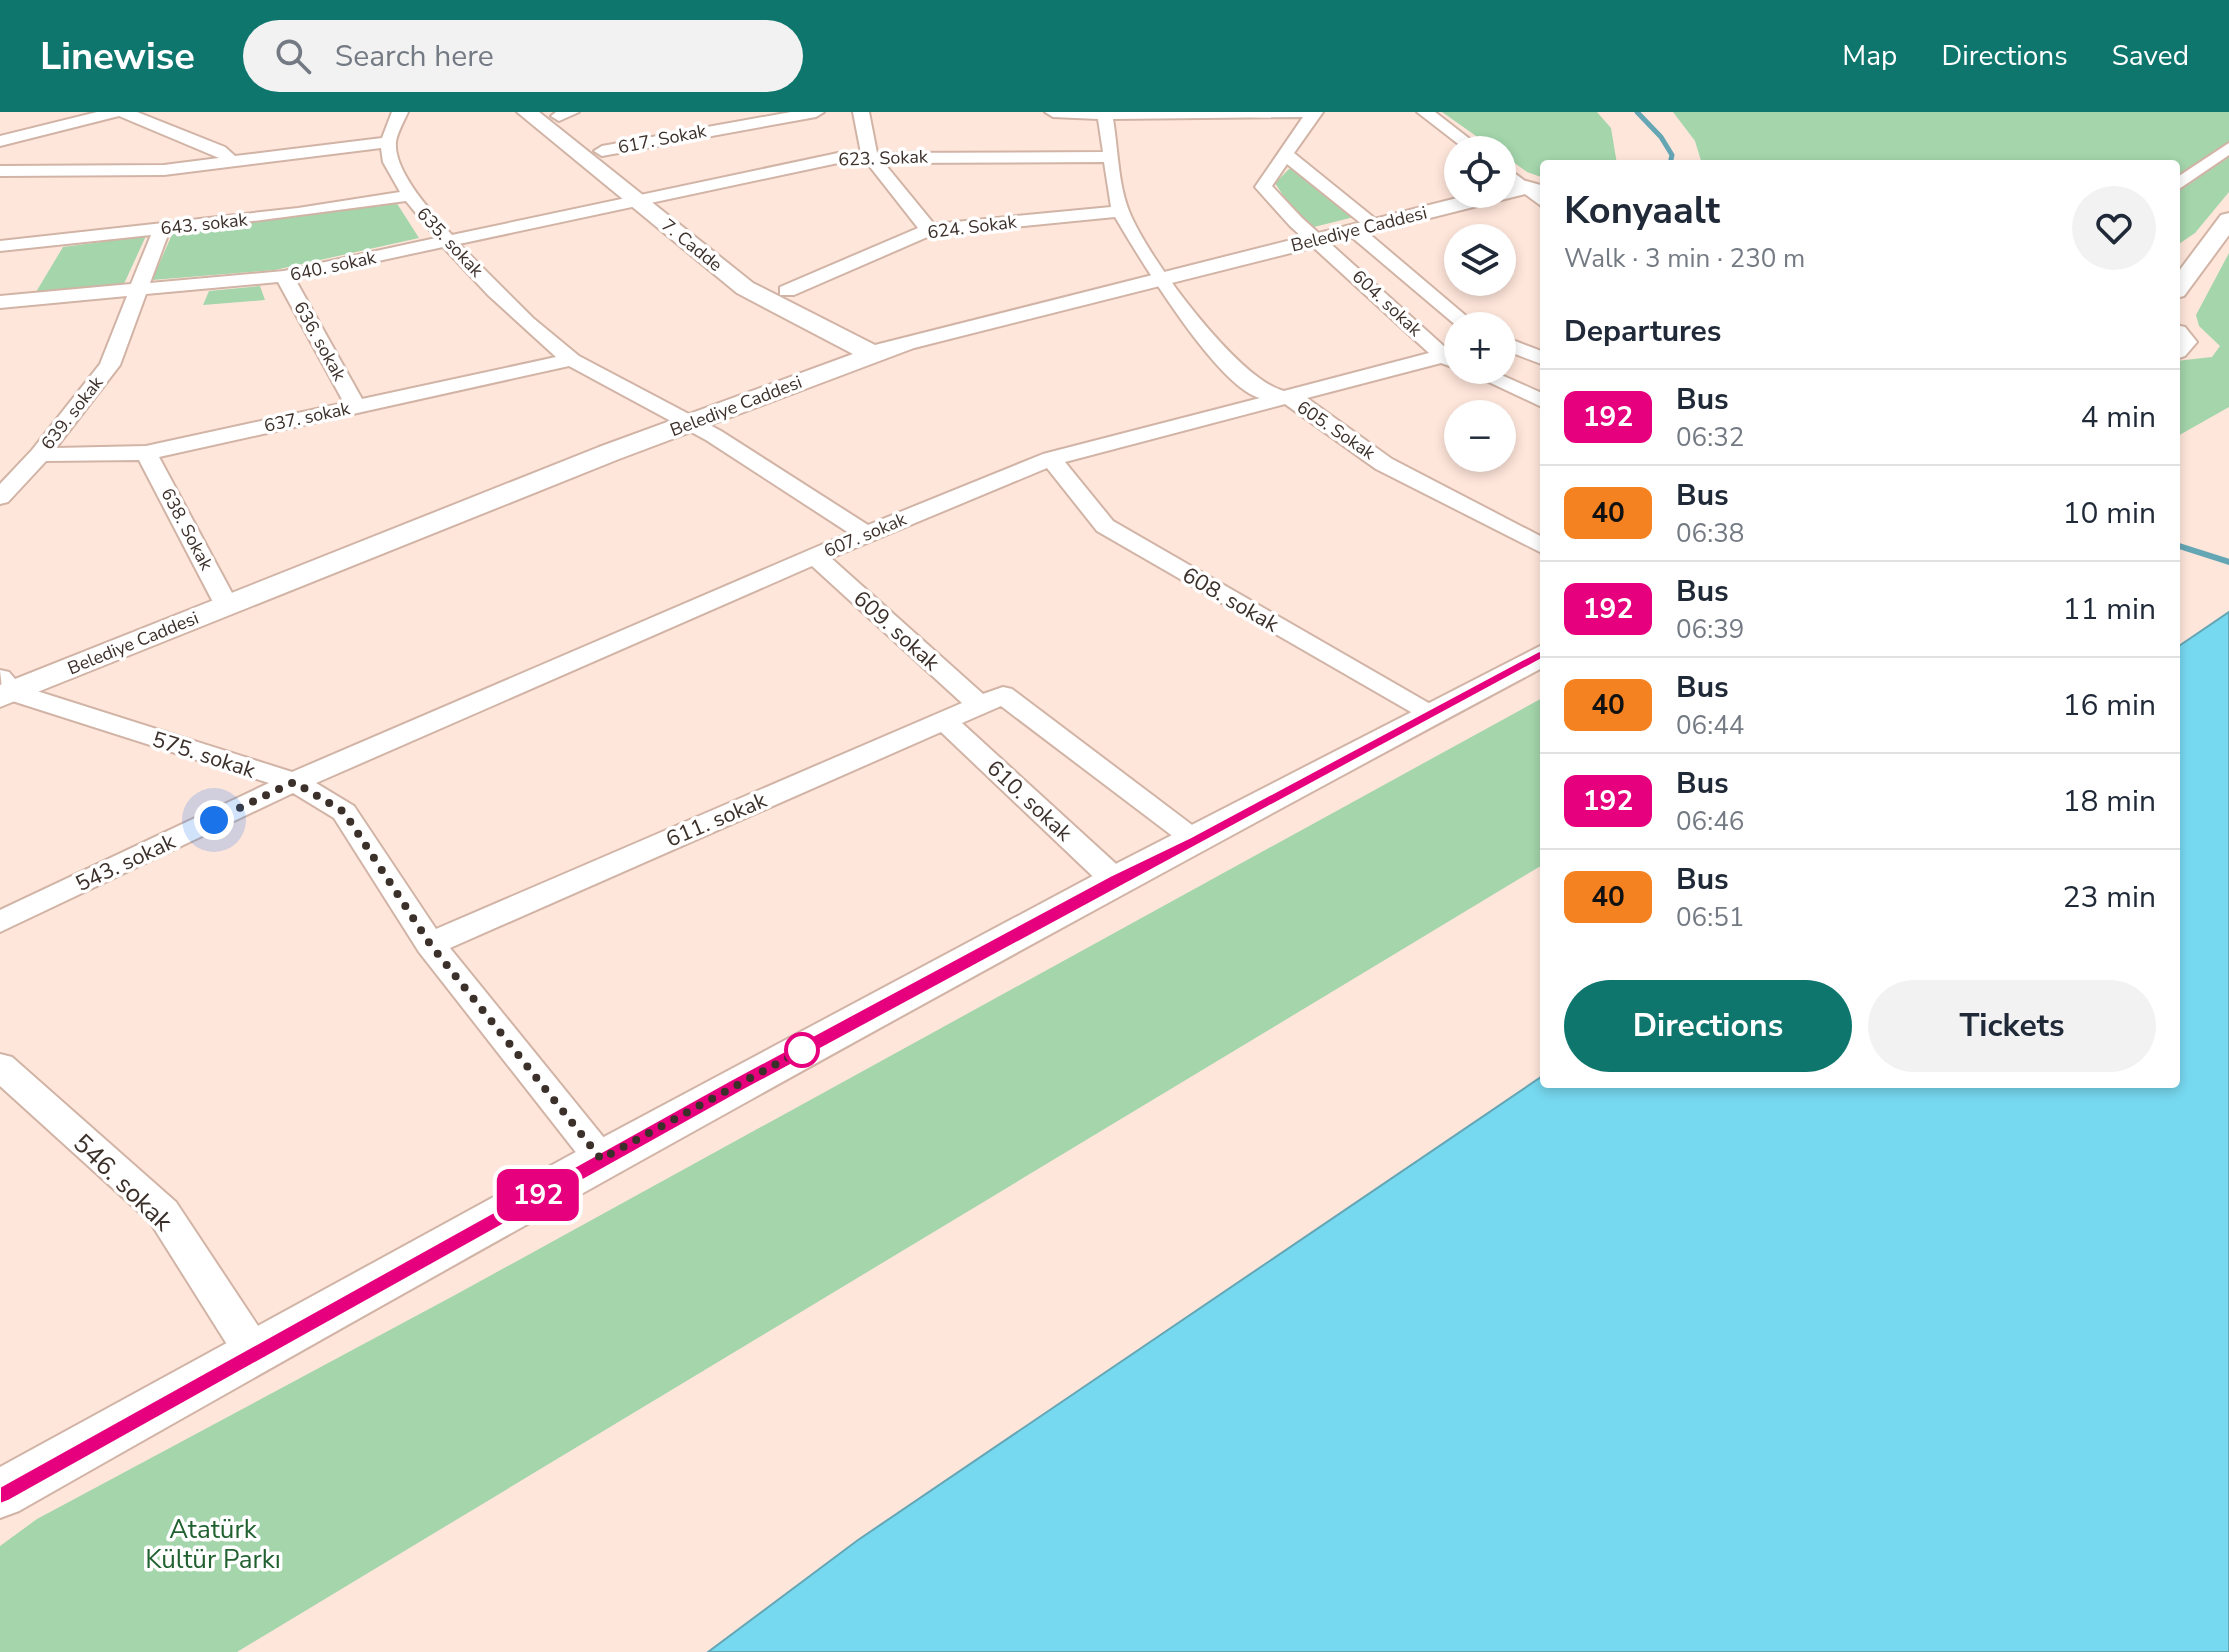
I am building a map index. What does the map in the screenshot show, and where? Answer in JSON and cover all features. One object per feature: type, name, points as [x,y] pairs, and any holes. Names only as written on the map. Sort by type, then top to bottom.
[{"type":"main road","name":"7. Cadde","points":[[527,112],[745,288],[873,354]]},
{"type":"main road","name":"7. Cadde","points":[[562,113],[602,151],[787,291],[905,343]]},
{"type":"main road","name":"Belediye Caddesi","points":[[4,689],[227,606],[609,453],[905,343],[1444,208]]},
{"type":"main road","points":[[2180,286],[2229,220]]},
{"type":"main road","points":[[0,1494],[601,1159],[1115,880],[1197,840],[1540,656]]},
{"type":"street","points":[[0,141],[115,112]]},
{"type":"street","points":[[123,112],[219,150],[231,161]]},
{"type":"street","points":[[0,171],[135,172],[388,142],[400,112]]},
{"type":"street","name":"617. Sokak","points":[[602,151],[816,112]]},
{"type":"street","points":[[861,112],[870,156],[929,230]]},
{"type":"street","points":[[1053,112],[1315,112]]},
{"type":"street","points":[[1309,112],[1311,116],[1286,155],[1453,312]]},
{"type":"street","points":[[1425,112],[1457,136]]},
{"type":"street","name":"605. Sokak","points":[[1104,114],[1120,211],[1160,277],[1215,351],[1261,392],[1298,401],[1384,464],[1540,545]]},
{"type":"street","name":"635. sokak","points":[[388,142],[386,155],[407,196],[519,316],[571,360],[692,423],[866,534]]},
{"type":"street","points":[[2180,183],[2229,148]]},
{"type":"street","name":"604. sokak","points":[[1286,155],[1263,187],[1296,222],[1444,349]]},
{"type":"street","name":"623. Sokak","points":[[662,197],[838,158],[1109,157]]},
{"type":"street","points":[[1516,178],[1535,190]]},
{"type":"street","name":"643. sokak","points":[[0,246],[298,213],[407,196]]},
{"type":"street","name":"640. sokak","points":[[0,302],[284,276],[662,197]]},
{"type":"street","name":"624. Sokak","points":[[787,291],[929,230],[1120,211]]},
{"type":"street","name":"639. sokak","points":[[0,497],[40,455],[110,365],[162,228]]},
{"type":"street","name":"636. sokak","points":[[284,276],[356,407]]},
{"type":"street","points":[[1516,348],[1540,357]]},
{"type":"street","name":"637. sokak","points":[[40,455],[146,453],[571,360]]},
{"type":"street","name":"607. sokak","points":[[294,782],[866,534],[1051,459],[1279,398],[1444,360]]},
{"type":"street","points":[[1504,384],[1540,400]]},
{"type":"street","name":"638. Sokak","points":[[146,453],[227,606]]},
{"type":"street","name":"608. sokak","points":[[1051,459],[1105,526],[1430,715]]},
{"type":"street","name":"609. sokak","points":[[815,556],[991,700],[1197,840]]},
{"type":"street","name":"575. sokak","points":[[4,689],[294,782],[344,812],[430,944],[601,1159]]},
{"type":"street","name":"611. sokak","points":[[430,944],[991,700]]},
{"type":"street","name":"610. sokak","points":[[944,720],[1115,880]]},
{"type":"street","name":"543. sokak","points":[[0,922],[294,782]]},
{"type":"street","name":"546. sokak","points":[[0,1066],[163,1212],[254,1353]]},
{"type":"green space","points":[[1442,112],[1597,112],[1611,128],[1616,160],[1540,160],[1540,177],[1516,164],[1516,136],[1476,136]]},
{"type":"green space","points":[[1673,112],[2229,112],[2229,192],[2195,233],[2180,243],[2180,160],[1701,160],[1695,141]]},
{"type":"green space","points":[[1296,168],[1358,216],[1314,227],[1288,203],[1275,183],[1289,169]]},
{"type":"green space","points":[[396,202],[419,238],[275,270],[152,280],[174,230]]},
{"type":"green space","points":[[146,236],[123,286],[36,292],[63,247]]},
{"type":"green space","points":[[2229,253],[2229,407],[2180,435],[2180,361],[2212,357],[2220,346],[2199,326],[2196,315]]},
{"type":"green space","points":[[260,286],[265,300],[203,305],[209,291]]},
{"type":"green space","name":"Atatürk Kültür Parkı","points":[[1540,699],[1540,866],[237,1652],[0,1652],[0,1546],[37,1519],[455,1295]]},
{"type":"water","points":[[2229,612],[2229,1652],[708,1652],[858,1540],[1540,1078],[1540,1088],[2180,1088],[2180,645]]},
{"type":"waterway","points":[[1637,112],[1661,137],[1672,155],[1671,160]]},
{"type":"waterway","points":[[2180,546],[2229,562]]},
{"type":"bus line","name":"192","points":[[0,1494],[601,1159],[1115,880],[1197,840],[1540,656]]},
{"type":"route","points":[[214,820],[294,782],[344,812],[430,944],[601,1159],[802,1050]]}]
